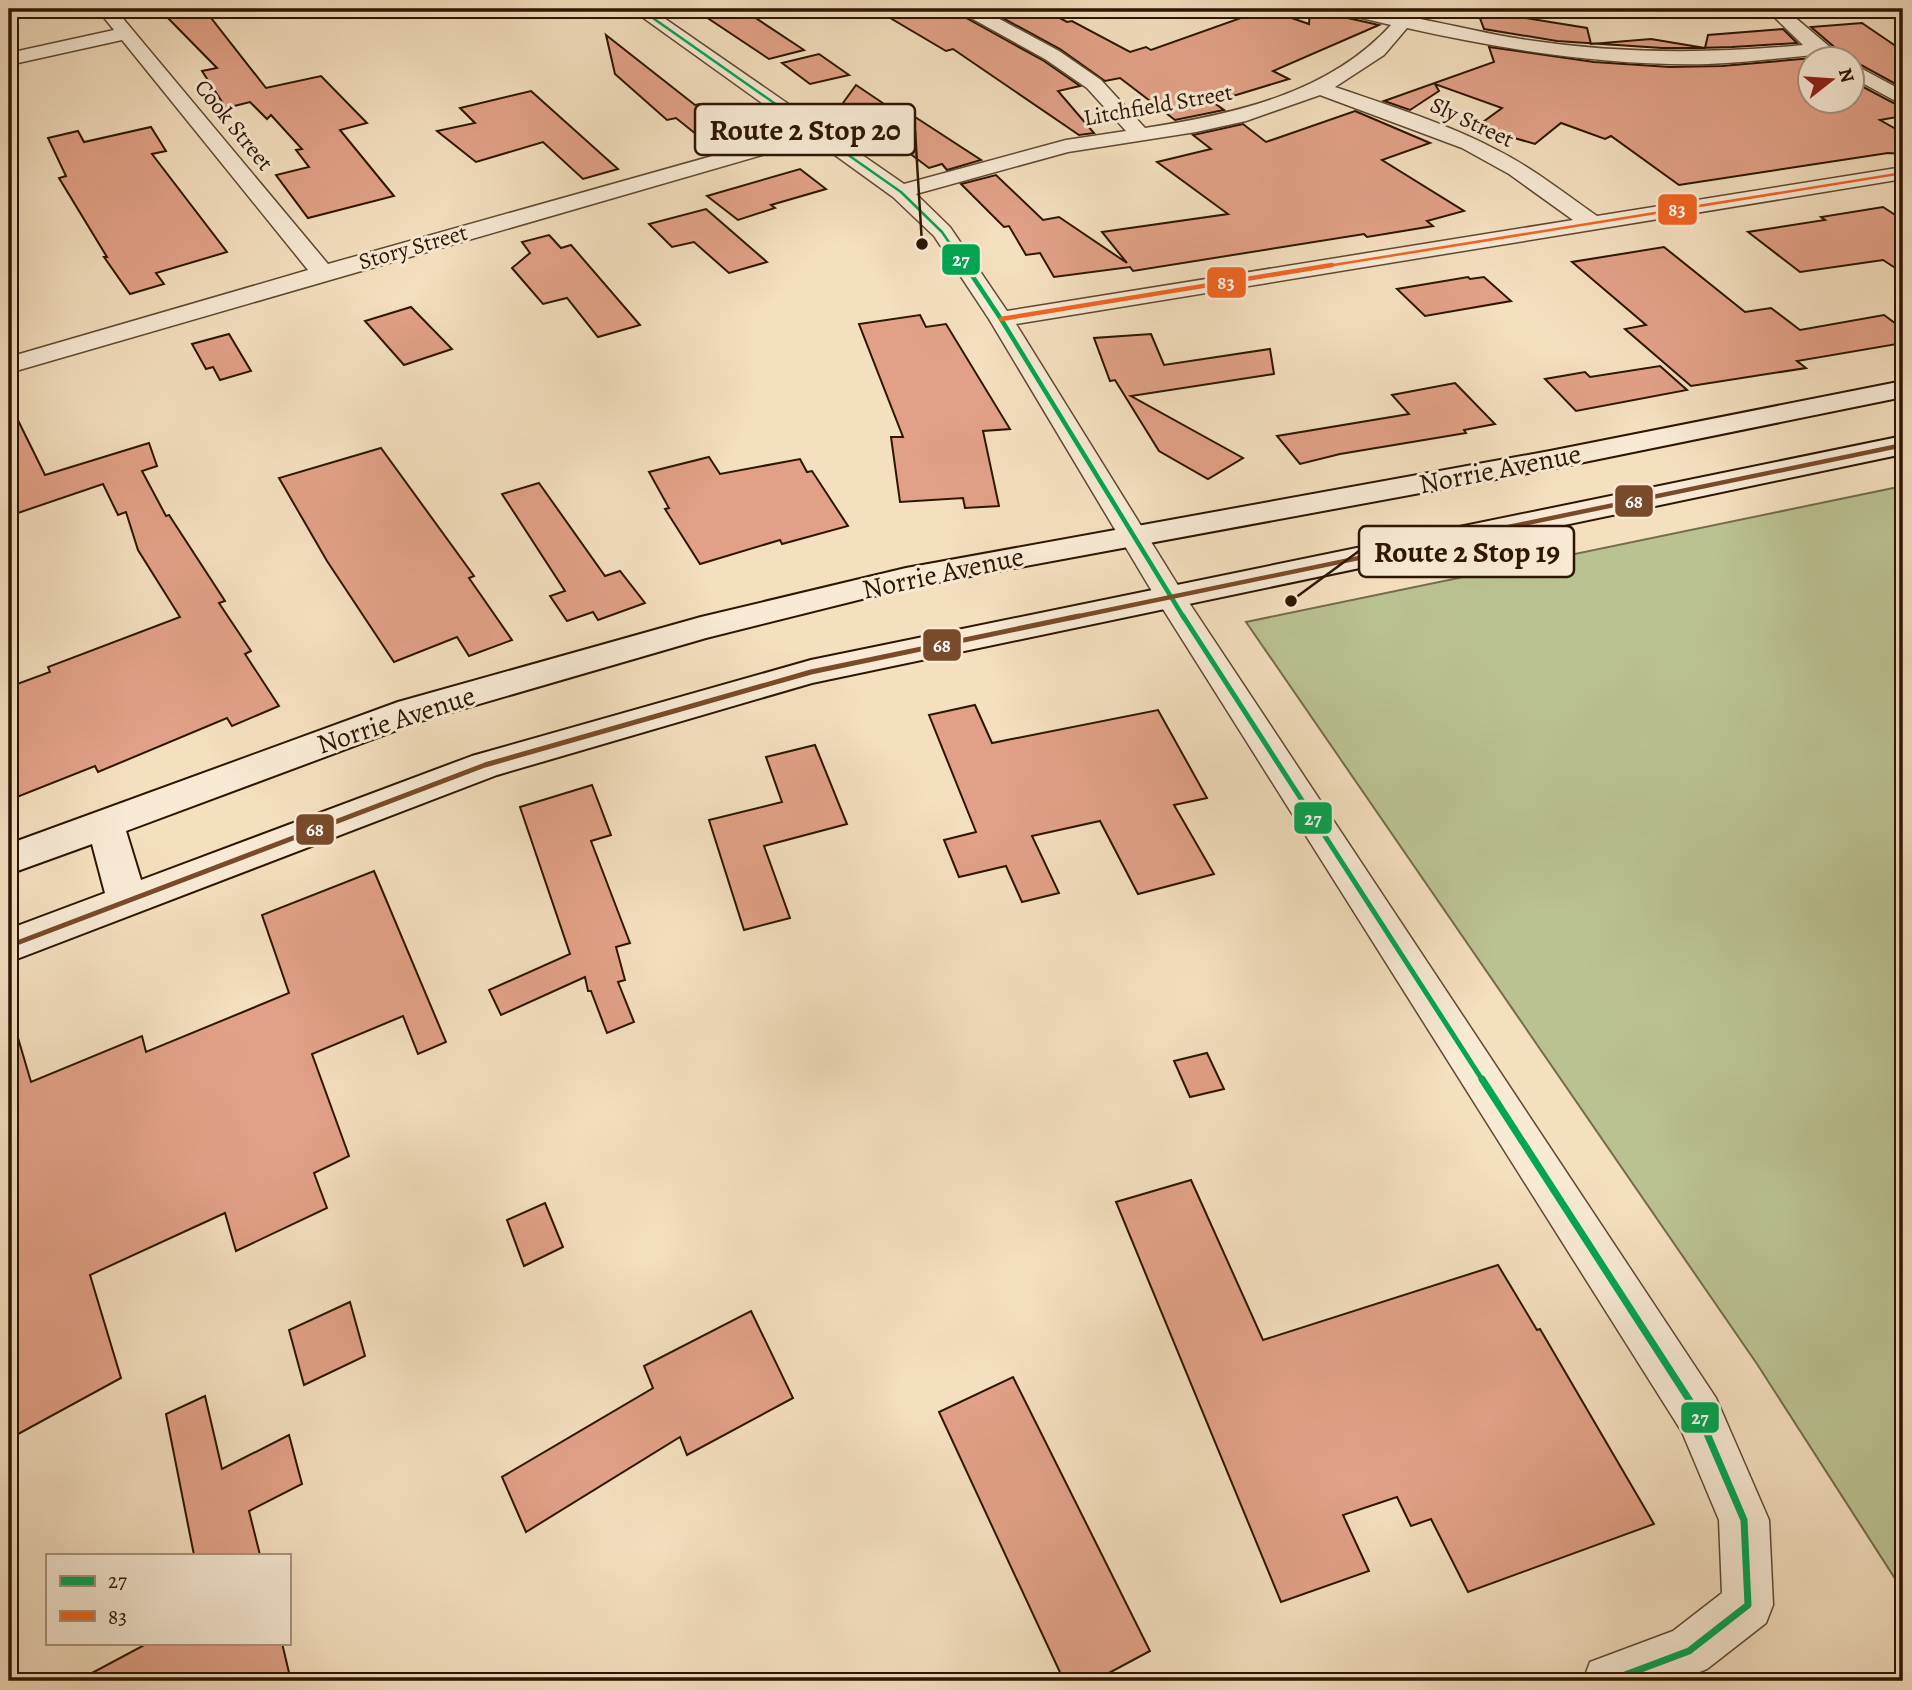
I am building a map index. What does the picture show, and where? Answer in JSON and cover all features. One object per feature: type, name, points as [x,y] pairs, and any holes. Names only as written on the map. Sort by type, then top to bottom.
[{"type":"main road","name":"Norrie Avenue","points":[[9,859],[411,711],[701,628],[906,578],[1537,462],[1903,389]]},
{"type":"main road","name":"Norrie Avenue","points":[[9,946],[485,765],[811,672],[1903,445]]},
{"type":"main road","points":[[105,824],[127,899]]},
{"type":"street","name":"Cook Street","points":[[106,9],[323,273]]},
{"type":"street","points":[[640,9],[901,192],[942,232],[1001,319],[1131,536],[1699,1415],[1744,1520],[1748,1605],[1689,1651],[1609,1681]]},
{"type":"street","points":[[968,9],[1052,55],[1094,84],[1140,134]]},
{"type":"street","points":[[1346,9],[1402,23],[1546,46],[1632,56],[1706,58],[1797,52]]},
{"type":"street","points":[[1775,9],[1814,46]]},
{"type":"street","name":"Litchfield Street","points":[[901,192],[1066,145],[1196,126],[1246,115],[1320,88],[1377,51],[1402,23]]},
{"type":"street","points":[[9,59],[127,33]]},
{"type":"street","points":[[1867,77],[1903,99]]},
{"type":"street","name":"Sly Street","points":[[1320,88],[1445,133],[1491,155],[1592,223]]},
{"type":"street","name":"Story Street","points":[[9,365],[818,133]]},
{"type":"street","points":[[1001,319],[1903,173]]},
{"type":"green space","points":[[1903,486],[1903,1591],[1757,1364],[1246,622]]},
{"type":"building","points":[[159,9],[204,9],[266,88],[321,76],[367,123],[340,130],[394,196],[308,218],[276,175],[309,167],[296,150],[302,149],[271,115],[267,119],[250,102],[226,108],[202,71],[217,68]]},
{"type":"building","points":[[694,9],[742,9],[804,50],[769,59]]},
{"type":"building","points":[[875,9],[956,9],[961,15],[1044,61],[1080,86],[1058,91],[1094,133],[1079,135],[953,49],[946,51]]},
{"type":"building","points":[[986,9],[1043,9],[1130,52],[1146,47],[1151,50],[1266,9],[1309,24],[1310,9],[1334,9],[1339,16],[1379,25],[1273,71],[1289,79],[1213,102],[1224,110],[1175,120],[1120,78],[1105,81],[1060,49]]},
{"type":"building","points":[[1477,10],[1587,28],[1591,43],[1557,41],[1484,29]]},
{"type":"building","points":[[1862,23],[1903,51],[1903,88],[1867,68],[1867,46],[1833,46],[1811,27]]},
{"type":"building","points":[[1783,29],[1797,43],[1732,47],[1705,48],[1708,35]]},
{"type":"building","points":[[606,35],[695,105],[700,104],[733,131],[702,139],[676,118],[667,120],[615,74]]},
{"type":"building","points":[[1651,39],[1704,48],[1662,48],[1596,44]]},
{"type":"building","points":[[1489,47],[1594,62],[1670,67],[1722,66],[1797,59],[1797,116],[1867,116],[1867,89],[1903,108],[1903,116],[1880,120],[1903,133],[1903,154],[1888,153],[1679,185],[1611,136],[1605,139],[1561,123],[1535,144],[1476,127],[1502,108],[1435,84],[1439,91],[1410,110],[1384,101],[1494,62]]},
{"type":"building","points":[[819,54],[849,75],[810,84],[782,63]]},
{"type":"building","points":[[856,85],[908,120],[912,115],[981,160],[947,170],[942,164],[929,168],[843,103]]},
{"type":"building","points":[[531,91],[618,169],[583,179],[543,142],[476,162],[437,131],[475,123],[460,108]]},
{"type":"building","points":[[1355,111],[1430,143],[1382,160],[1464,211],[1427,221],[1433,226],[1367,237],[1364,234],[1133,271],[1130,267],[1054,277],[1040,253],[1026,255],[1009,226],[1004,227],[961,184],[996,175],[1043,220],[1059,217],[1127,263],[1102,232],[1228,214],[1157,162],[1211,149],[1193,135],[1243,124],[1266,142]]},
{"type":"building","points":[[151,127],[166,151],[152,154],[227,252],[156,273],[164,284],[130,294],[104,257],[107,257],[59,178],[66,176],[48,138],[78,131],[84,142]]},
{"type":"building","points":[[800,169],[826,189],[771,205],[775,208],[738,220],[707,196]]},
{"type":"building","points":[[1883,207],[1903,220],[1903,273],[1883,260],[1800,272],[1748,232],[1825,220],[1821,217]]},
{"type":"building","points":[[706,209],[767,262],[729,273],[694,242],[672,247],[649,224]]},
{"type":"building","points":[[549,235],[561,248],[571,245],[640,325],[598,337],[567,298],[543,304],[512,268],[530,253],[522,242]]},
{"type":"building","points":[[1664,247],[1745,312],[1771,308],[1800,330],[1884,315],[1903,329],[1903,343],[1797,361],[1806,368],[1691,386],[1625,329],[1646,325],[1572,262]]},
{"type":"building","points":[[1468,277],[1484,277],[1511,301],[1425,316],[1397,289]]},
{"type":"building","points":[[411,307],[452,349],[404,365],[365,321]]},
{"type":"building","points":[[920,315],[926,327],[946,324],[1010,429],[983,431],[999,506],[965,508],[963,498],[900,502],[891,437],[903,437],[859,324]]},
{"type":"building","points":[[229,334],[251,371],[220,380],[213,367],[206,369],[192,344]]},
{"type":"building","points":[[1151,334],[1164,365],[1270,349],[1274,374],[1131,396],[1243,458],[1208,479],[1159,451],[1115,380],[1110,381],[1094,338]]},
{"type":"building","points":[[1660,366],[1687,390],[1576,411],[1545,379],[1585,372],[1590,377]]},
{"type":"building","points":[[1455,383],[1495,424],[1464,430],[1466,433],[1340,454],[1300,464],[1277,436],[1409,414],[1392,395]]},
{"type":"building","points":[[9,402],[45,475],[149,443],[157,466],[142,471],[166,516],[169,515],[225,601],[219,603],[251,651],[245,654],[279,706],[232,726],[227,718],[98,772],[95,766],[17,797],[9,775],[9,687],[50,672],[48,667],[180,617],[138,550],[126,512],[118,515],[103,484],[9,516]]},
{"type":"building","points":[[381,448],[474,576],[469,578],[512,640],[469,656],[457,637],[394,662],[327,561],[279,478]]},
{"type":"building","points":[[709,457],[720,474],[800,459],[807,472],[812,471],[848,526],[782,544],[780,540],[700,564],[665,509],[669,508],[649,472]]},
{"type":"building","points":[[539,483],[605,576],[620,571],[645,603],[598,620],[593,612],[567,621],[550,596],[565,591],[502,494]]},
{"type":"building","points":[[975,705],[992,743],[1158,710],[1207,798],[1174,805],[1214,874],[1138,894],[1100,821],[1032,836],[1059,893],[1022,902],[1006,866],[959,877],[944,840],[976,832],[929,715]]},
{"type":"building","points":[[815,745],[847,824],[764,846],[790,918],[744,930],[709,820],[782,802],[766,757]]},
{"type":"building","points":[[592,785],[611,835],[591,841],[630,943],[616,947],[625,980],[618,982],[634,1022],[607,1033],[591,991],[588,991],[585,977],[501,1015],[489,990],[570,954],[520,807]]},
{"type":"building","points":[[374,871],[446,1042],[418,1054],[403,1016],[312,1054],[349,1156],[314,1173],[327,1208],[236,1251],[225,1213],[90,1275],[121,1378],[9,1439],[9,1032],[16,1031],[31,1082],[142,1036],[146,1052],[289,993],[262,915]]},
{"type":"building","points":[[1207,1053],[1224,1089],[1190,1097],[1174,1061]]},
{"type":"building","points":[[1191,1180],[1263,1340],[1498,1265],[1537,1330],[1540,1329],[1654,1524],[1468,1592],[1431,1519],[1411,1526],[1397,1497],[1343,1515],[1369,1571],[1281,1602],[1116,1202]]},
{"type":"building","points":[[545,1203],[563,1247],[524,1266],[507,1220]]},
{"type":"building","points":[[350,1302],[365,1356],[304,1385],[289,1330]]},
{"type":"building","points":[[751,1311],[793,1398],[687,1455],[680,1437],[526,1532],[502,1477],[653,1388],[644,1366]]},
{"type":"building","points":[[1013,1377],[1150,1651],[1094,1681],[1064,1681],[939,1412]]},
{"type":"building","points":[[205,1396],[222,1469],[289,1435],[302,1484],[249,1511],[260,1554],[194,1554],[166,1414]]},
{"type":"building","points":[[146,1644],[282,1644],[291,1681],[77,1681]]},
{"type":"transit line","name":"27","points":[[640,9],[901,192],[942,232],[1001,319],[1171,598],[1699,1415],[1744,1520],[1748,1605],[1689,1651],[1609,1681]]},
{"type":"transit line","name":"83","points":[[1001,319],[1903,173]]},
{"type":"transit line","name":"68","points":[[9,946],[485,765],[811,672],[1903,445]]},
{"type":"place","name":"Route 2 Stop 20","points":[[922,244]]},
{"type":"place","name":"Route 2 Stop 19","points":[[1291,601]]}]
